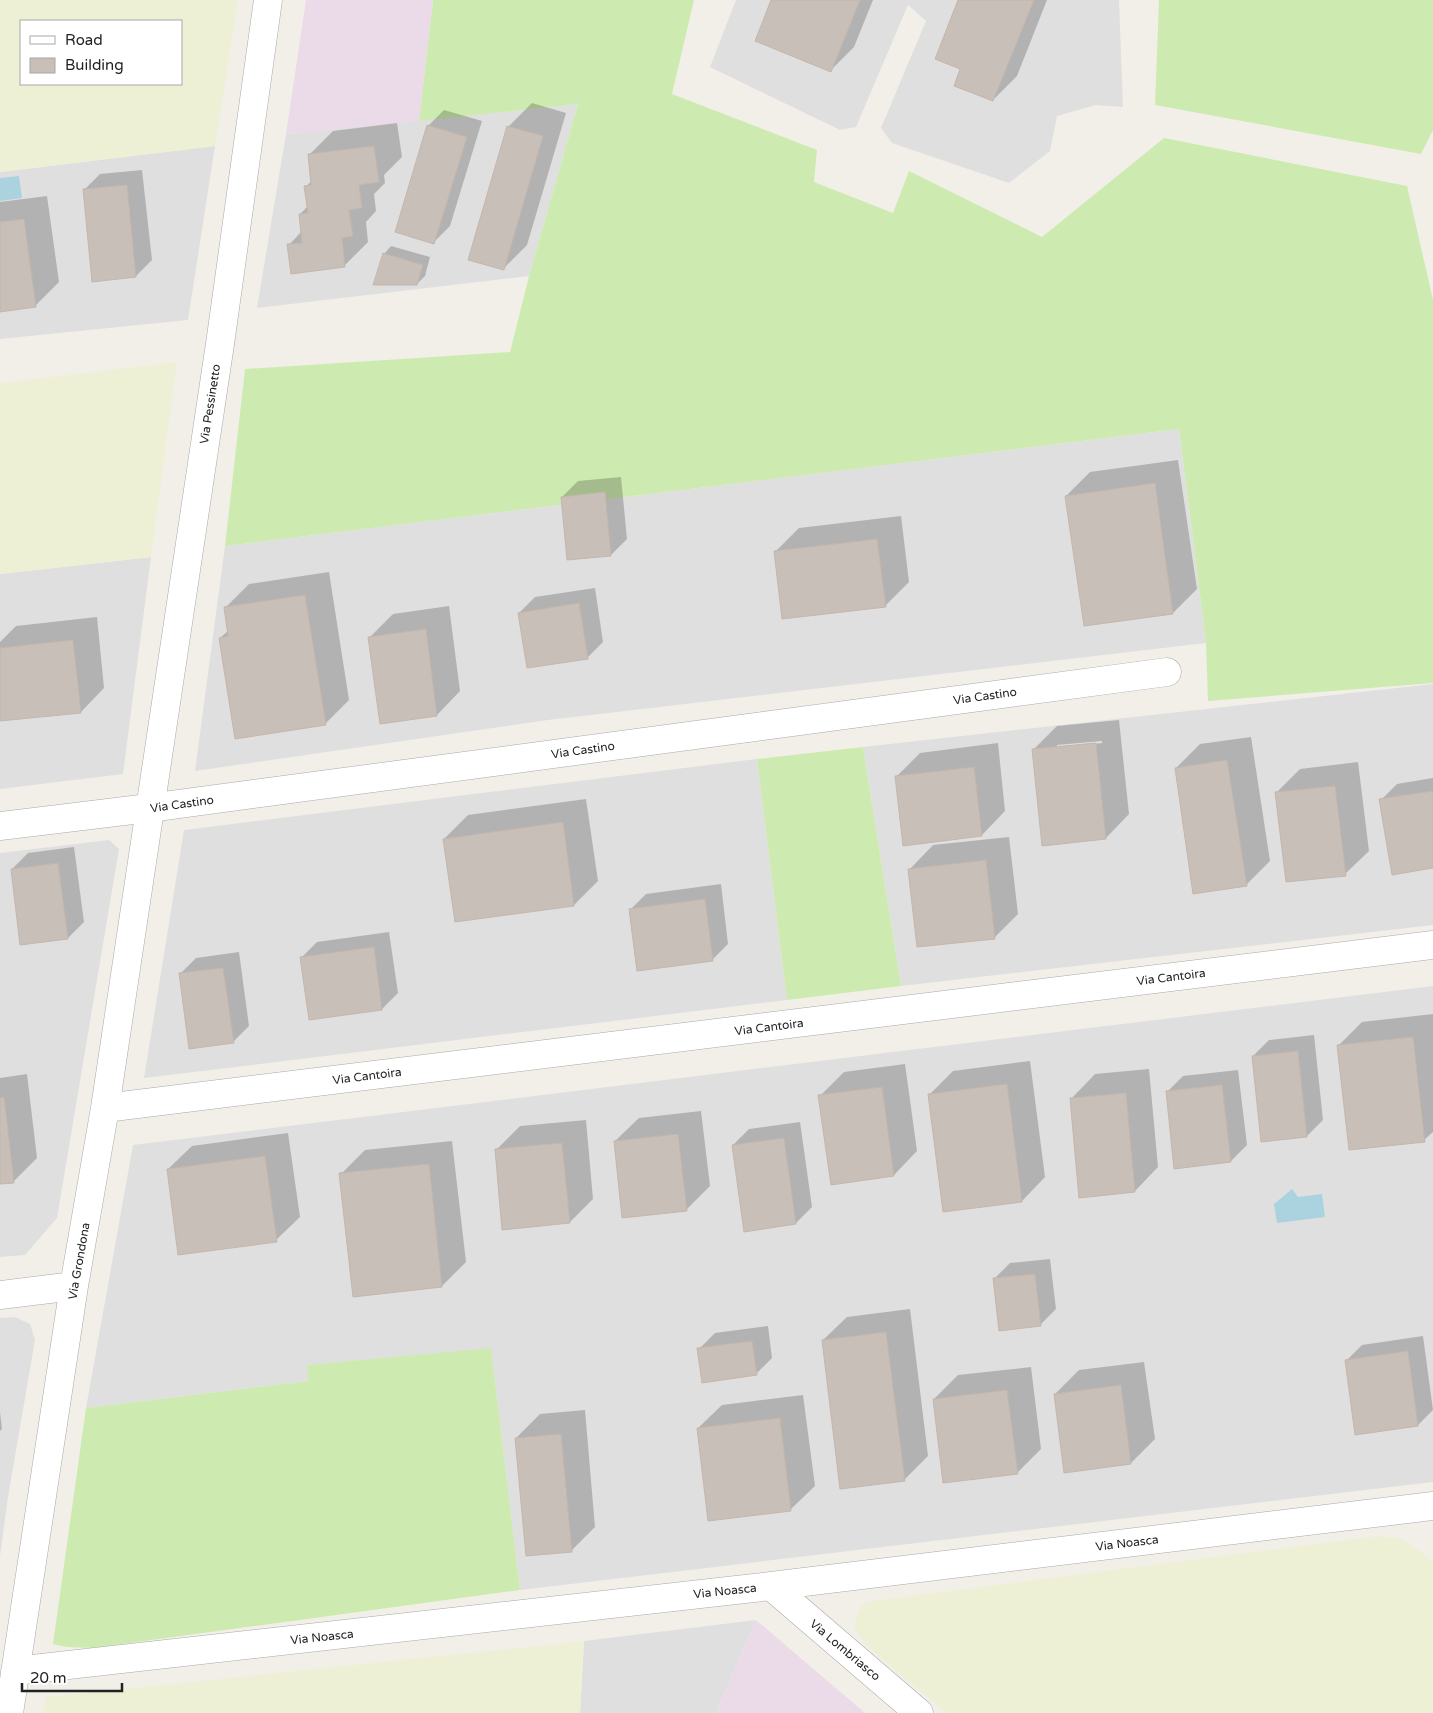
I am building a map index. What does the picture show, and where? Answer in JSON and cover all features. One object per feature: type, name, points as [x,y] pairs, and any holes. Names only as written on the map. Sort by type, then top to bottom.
[{"type":"street","name":"Via Pessinetto","points":[[149,808],[220,344],[268,0]]},
{"type":"street","name":"Via Castino","points":[[0,826],[149,808],[1167,672]]},
{"type":"street","name":"Via Grondona","points":[[9,1713],[74,1286],[105,1108],[149,808]]},
{"type":"street","name":"Via Cantoira","points":[[105,1108],[1433,945]]},
{"type":"street","points":[[0,1295],[74,1286]]},
{"type":"street","name":"Via Noasca","points":[[15,1671],[771,1586],[1432,1508]]},
{"type":"street","name":"Via Lombriasco","points":[[771,1586],[920,1713]]},
{"type":"shaded area","points":[[306,0],[433,0],[419,121],[286,134]]},
{"type":"shaded area","points":[[736,0],[1119,0],[1123,107],[1096,105],[1057,116],[1050,151],[1009,183],[892,143],[881,128],[926,21],[908,5],[856,127],[840,130],[710,67]]},
{"type":"shaded area","points":[[578,104],[529,276],[257,308],[286,134]]},
{"type":"shaded area","points":[[215,146],[188,320],[0,339],[0,172]]},
{"type":"shaded area","points":[[1179,429],[1206,643],[548,720],[195,771],[225,546]]},
{"type":"shaded area","points":[[151,557],[123,774],[0,789],[0,574]]},
{"type":"shaded area","points":[[1433,684],[1433,925],[901,986],[863,747]]},
{"type":"shaded area","points":[[757,759],[787,1000],[144,1078],[184,830]]},
{"type":"shaded area","points":[[109,840],[119,849],[57,1218],[25,1255],[0,1257],[0,853]]},
{"type":"shaded area","points":[[1433,986],[1433,1482],[520,1590],[491,1349],[308,1365],[308,1381],[86,1408],[133,1145]]},
{"type":"shaded area","points":[[15,1317],[30,1324],[35,1340],[8,1497],[0,1556],[0,1318]]},
{"type":"shaded area","points":[[756,1620],[716,1713],[580,1713],[584,1641]]},
{"type":"shaded area","points":[[756,1620],[865,1713],[716,1713]]},
{"type":"green space","points":[[0,0],[238,0],[215,146],[0,172]]},
{"type":"green space","points":[[433,0],[694,0],[672,94],[817,150],[814,182],[893,213],[909,171],[1042,237],[1164,138],[1407,186],[1433,300],[1433,683],[1208,701],[1206,643],[1179,429],[225,546],[245,369],[510,352],[529,276],[578,104],[419,121]]},
{"type":"green space","points":[[1159,0],[1433,0],[1433,130],[1421,154],[1155,105]]},
{"type":"green space","points":[[177,362],[151,557],[0,574],[0,383]]},
{"type":"green space","points":[[863,747],[901,986],[787,1000],[757,759]]},
{"type":"green space","points":[[491,1348],[520,1590],[93,1648],[66,1647],[53,1644],[86,1408],[308,1381],[307,1365]]},
{"type":"green space","points":[[1378,1536],[1402,1539],[1433,1562],[1433,1713],[946,1713],[865,1644],[854,1628],[856,1617],[863,1604],[872,1601]]},
{"type":"green space","points":[[584,1641],[580,1713],[43,1713],[46,1697]]},
{"type":"water","points":[[19,176],[22,198],[0,201],[0,178]]},
{"type":"water","points":[[1292,1189],[1298,1197],[1322,1194],[1325,1217],[1277,1223],[1274,1204]]},
{"type":"building","points":[[771,0],[860,0],[831,72],[755,41]]},
{"type":"building","points":[[958,0],[1034,0],[993,101],[954,86],[960,69],[935,59]]},
{"type":"building","points":[[427,125],[467,137],[434,244],[395,232]]},
{"type":"building","points":[[507,126],[543,136],[504,270],[468,260]]},
{"type":"building","points":[[374,146],[379,182],[359,185],[362,208],[349,210],[353,236],[342,238],[345,267],[291,274],[287,244],[302,243],[299,214],[308,213],[304,186],[311,185],[308,154]]},
{"type":"building","points":[[127,185],[136,277],[92,282],[83,189]]},
{"type":"building","points":[[24,219],[36,307],[0,312],[0,222]]},
{"type":"building","points":[[383,253],[423,265],[417,285],[373,285]]},
{"type":"building","points":[[1155,483],[1173,614],[1084,626],[1065,496]]},
{"type":"building","points":[[605,492],[611,556],[567,560],[561,497]]},
{"type":"building","points":[[877,539],[886,607],[782,619],[774,551]]},
{"type":"building","points":[[305,595],[326,725],[235,739],[219,638],[228,636],[224,607]]},
{"type":"building","points":[[579,603],[588,659],[527,668],[518,613]]},
{"type":"building","points":[[426,629],[437,716],[380,724],[368,637]]},
{"type":"building","points":[[73,640],[81,713],[0,721],[0,648]]},
{"type":"building","points":[[1096,743],[1106,839],[1042,846],[1032,749]]},
{"type":"building","points":[[1227,760],[1247,886],[1193,894],[1175,768]]},
{"type":"building","points":[[974,767],[982,836],[903,846],[895,776]]},
{"type":"building","points":[[1335,786],[1346,876],[1286,882],[1275,792]]},
{"type":"building","points":[[1433,791],[1433,868],[1392,875],[1379,799]]},
{"type":"building","points":[[563,822],[574,906],[455,922],[443,839]]},
{"type":"building","points":[[986,860],[995,939],[917,947],[908,869]]},
{"type":"building","points":[[58,863],[68,939],[20,945],[11,869]]},
{"type":"building","points":[[705,899],[713,961],[637,971],[629,909]]},
{"type":"building","points":[[374,947],[382,1010],[309,1020],[300,957]]},
{"type":"building","points":[[223,968],[234,1043],[189,1049],[179,973]]},
{"type":"building","points":[[1413,1037],[1425,1142],[1349,1150],[1337,1045]]},
{"type":"building","points":[[1298,1051],[1307,1137],[1261,1142],[1252,1056]]},
{"type":"building","points":[[1007,1084],[1022,1202],[943,1212],[928,1094]]},
{"type":"building","points":[[1222,1085],[1231,1162],[1174,1169],[1166,1091]]},
{"type":"building","points":[[882,1087],[894,1176],[831,1185],[818,1095]]},
{"type":"building","points":[[1126,1093],[1135,1192],[1079,1198],[1070,1098]]},
{"type":"building","points":[[4,1097],[14,1183],[0,1184],[0,1098]]},
{"type":"building","points":[[678,1134],[687,1211],[622,1218],[614,1141]]},
{"type":"building","points":[[784,1138],[796,1224],[744,1232],[732,1145]]},
{"type":"building","points":[[562,1143],[570,1223],[502,1230],[495,1149]]},
{"type":"building","points":[[265,1156],[277,1242],[178,1255],[167,1169]]},
{"type":"building","points":[[429,1164],[442,1287],[353,1297],[339,1173]]},
{"type":"building","points":[[1035,1274],[1041,1326],[999,1331],[993,1278]]},
{"type":"building","points":[[886,1332],[905,1481],[840,1489],[822,1340]]},
{"type":"building","points":[[752,1341],[757,1375],[702,1383],[697,1348]]},
{"type":"building","points":[[1408,1351],[1418,1426],[1355,1435],[1345,1360]]},
{"type":"building","points":[[1121,1385],[1131,1464],[1064,1473],[1054,1394]]},
{"type":"building","points":[[1007,1390],[1018,1474],[943,1483],[933,1399]]},
{"type":"building","points":[[780,1418],[791,1511],[708,1521],[697,1428]]},
{"type":"building","points":[[561,1434],[572,1552],[526,1556],[515,1438]]}]
